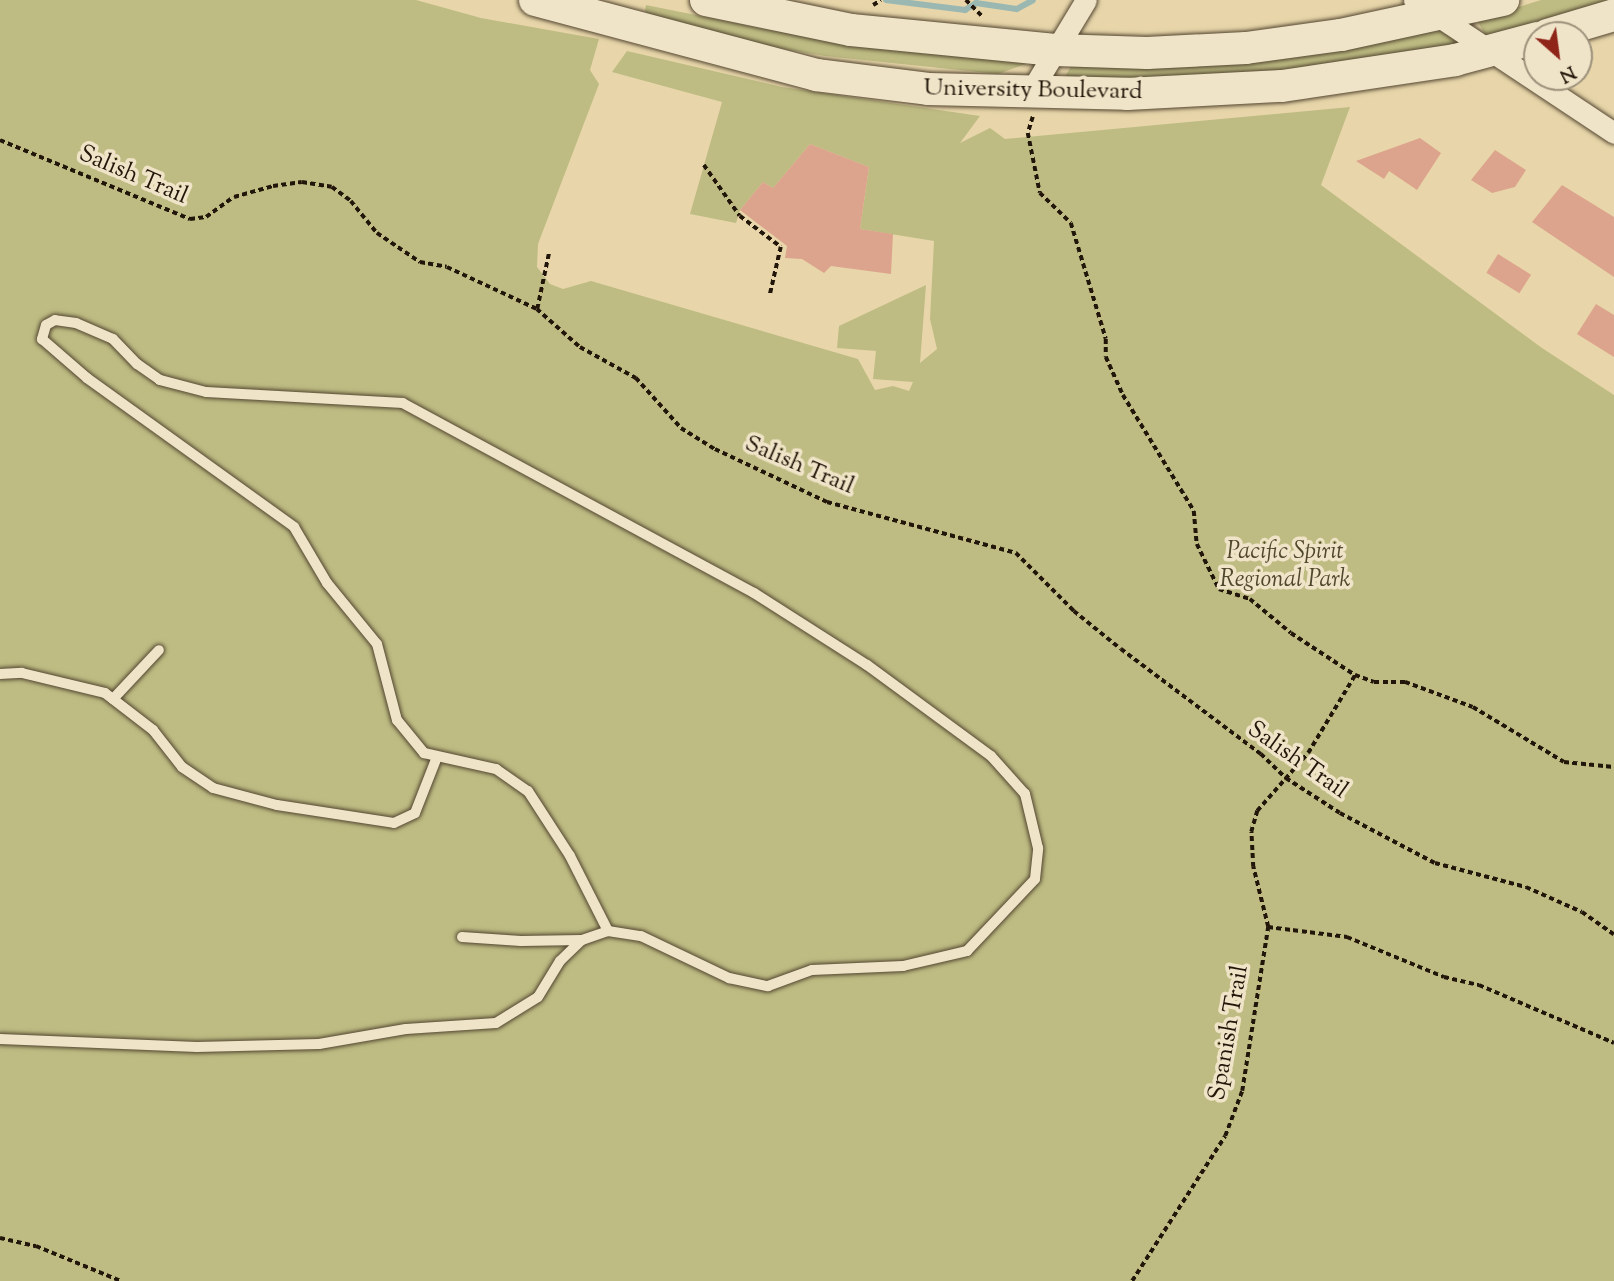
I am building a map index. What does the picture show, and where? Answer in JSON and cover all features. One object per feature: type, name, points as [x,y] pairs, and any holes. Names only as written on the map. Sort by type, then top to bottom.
[{"type":"main road","name":"University Boulevard","points":[[536,0],[619,12],[816,75],[1036,99],[1282,86],[1387,72],[1523,42]]},
{"type":"main road","name":"University Boulevard","points":[[706,0],[851,30],[1055,50],[1147,53],[1246,48],[1427,8],[1503,0]]},
{"type":"main road","points":[[1593,21],[1614,15]]},
{"type":"street","points":[[1036,99],[1055,50],[1086,0]]},
{"type":"street","points":[[1427,8],[1614,133]]},
{"type":"lane","points":[[462,937],[582,940],[608,931],[641,936],[729,978],[768,986],[812,970],[839,966],[867,971],[967,951],[1035,879],[1038,848],[1025,794],[991,756],[867,665],[754,593],[403,402],[206,392],[160,380],[113,339],[76,323],[55,320],[46,325],[42,339],[87,378],[294,527],[327,583],[377,644],[397,720],[424,753],[496,769],[528,791],[570,856],[608,931]]},
{"type":"lane","points":[[113,699],[159,650]]},
{"type":"lane","points":[[0,674],[56,681],[105,693],[153,730],[182,766],[213,788],[277,806],[394,823],[415,813],[437,757]]},
{"type":"lane","points":[[0,1039],[197,1047],[319,1044],[406,1029],[496,1023],[538,997],[560,961],[582,940]]},
{"type":"path","points":[[873,5],[880,0]]},
{"type":"path","points":[[967,1],[975,9]]},
{"type":"path","points":[[1036,99],[1028,133],[1040,193],[1072,223],[1106,340],[1106,358],[1123,396],[1194,511],[1197,544],[1219,589],[1250,599],[1291,633],[1355,675],[1374,682],[1405,682],[1473,706],[1564,762],[1614,766]]},
{"type":"path","name":"Salish Trail","points":[[0,140],[190,219],[206,217],[234,197],[273,186],[302,181],[332,187],[403,252],[537,309],[580,347],[636,378],[681,428],[715,449],[827,502],[1016,553],[1074,611],[1286,778],[1435,863],[1526,887],[1582,912],[1614,934]]},
{"type":"path","points":[[704,165],[740,216],[781,247],[770,295]]},
{"type":"path","points":[[537,309],[549,252]]},
{"type":"path","name":"Spanish Trail","points":[[1132,1281],[1225,1136],[1242,1091],[1268,927],[1253,867],[1251,832],[1264,798],[1308,753],[1355,675]]},
{"type":"path","points":[[1268,927],[1347,937],[1452,980],[1479,985],[1614,1042]]},
{"type":"path","points":[[0,1238],[36,1246],[121,1281]]},
{"type":"green space","name":"Pacific Spirit Regional Park","points":[[0,0],[416,0],[481,18],[599,39],[590,70],[599,84],[538,244],[537,267],[550,284],[563,289],[591,281],[858,359],[875,390],[893,386],[909,391],[913,382],[873,379],[876,351],[837,348],[839,326],[926,285],[920,363],[937,349],[930,319],[934,241],[860,229],[869,167],[810,144],[773,188],[763,182],[740,210],[736,223],[690,214],[722,102],[612,72],[627,51],[782,87],[980,116],[960,143],[990,128],[1005,139],[1350,107],[1321,185],[1542,348],[1614,395],[1614,1281],[0,1281]]},
{"type":"green space","points":[[1541,0],[1610,0],[1553,21],[1523,21],[1523,32],[1499,41],[1484,33],[1477,20]]},
{"type":"green space","points":[[646,5],[765,29],[1025,59],[1026,64],[998,74],[825,56],[680,32],[652,20],[645,11]]},
{"type":"green space","points":[[1433,26],[1453,38],[1458,47],[1276,79],[1063,80],[1073,63]]},
{"type":"building","points":[[1420,138],[1441,153],[1417,190],[1389,171],[1384,179],[1356,161]]},
{"type":"building","points":[[810,144],[869,167],[860,229],[893,234],[891,274],[831,266],[824,273],[802,259],[785,258],[787,246],[740,210],[763,182],[773,188]]},
{"type":"building","points":[[1495,150],[1526,170],[1515,187],[1492,193],[1471,180]]},
{"type":"building","points":[[1562,185],[1614,217],[1614,277],[1532,222]]},
{"type":"building","points":[[1498,254],[1531,275],[1519,293],[1486,273]]},
{"type":"building","points":[[1596,304],[1614,315],[1614,357],[1577,334]]},
{"type":"waterway","points":[[886,0],[965,10],[976,3],[1017,9],[1033,0]]}]
